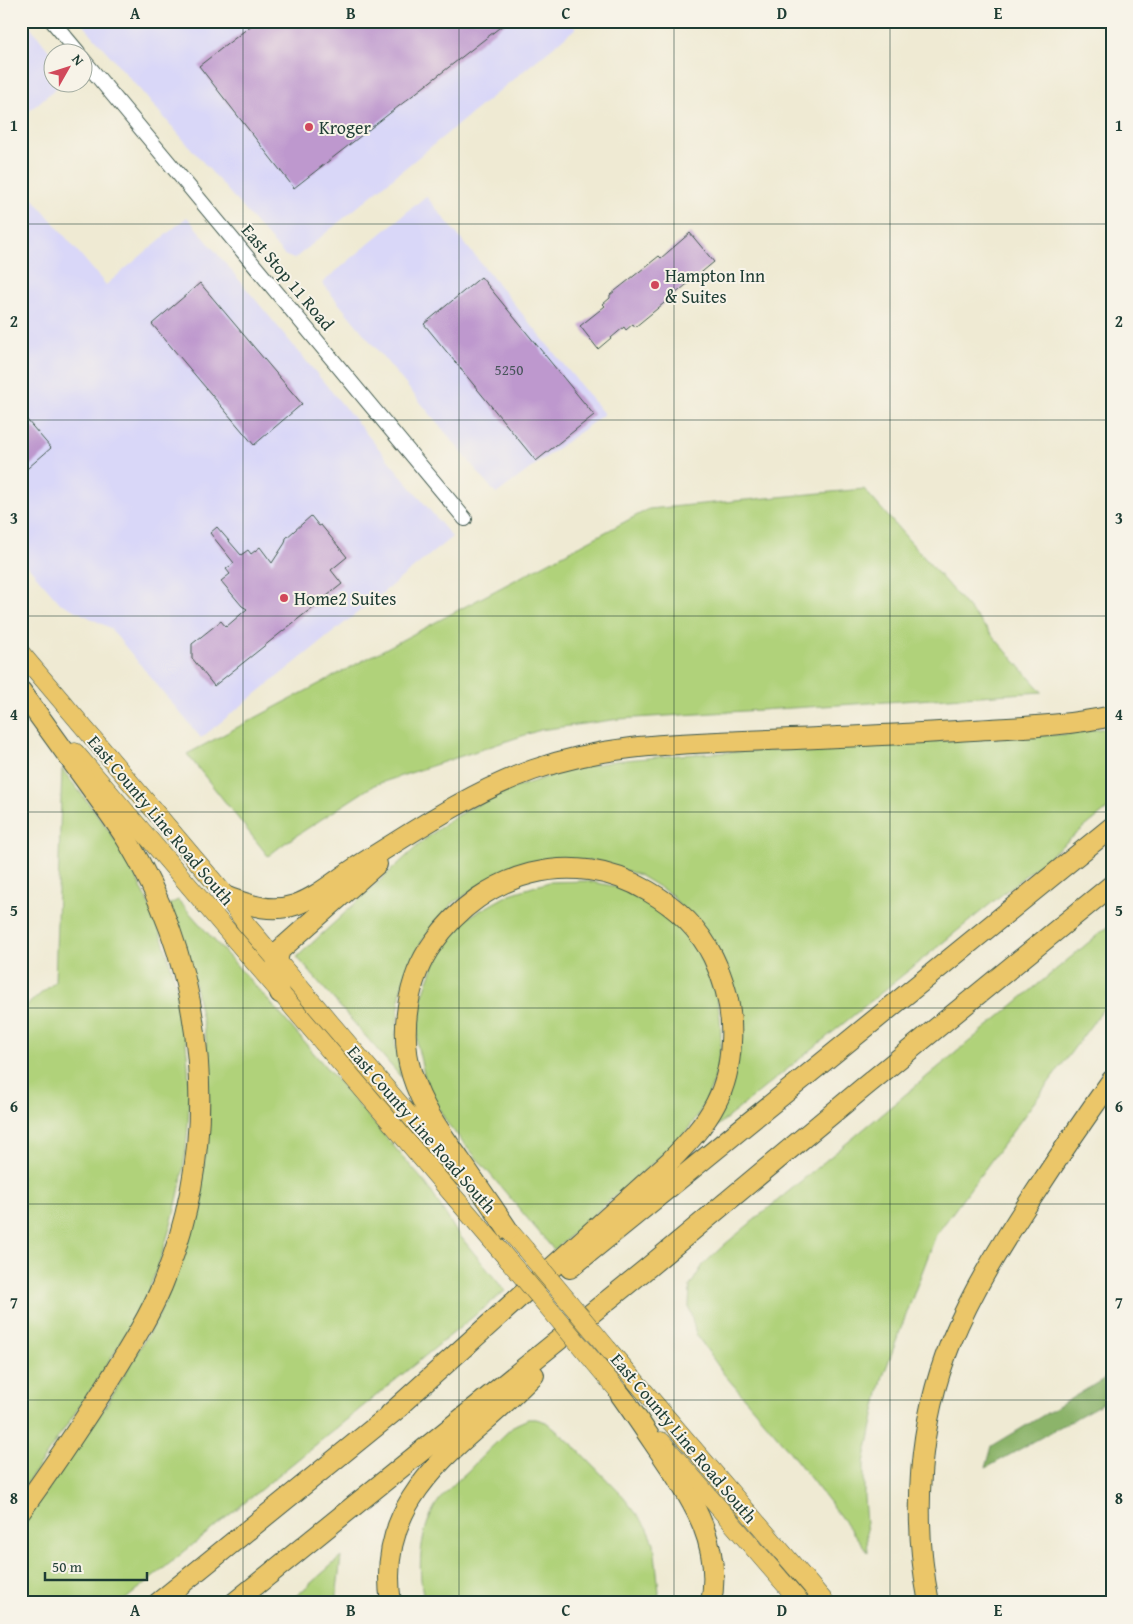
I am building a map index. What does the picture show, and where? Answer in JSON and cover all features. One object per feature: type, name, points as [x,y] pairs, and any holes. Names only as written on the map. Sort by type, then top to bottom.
[{"type":"highway","points":[[21,690],[127,840],[153,890],[172,936],[191,1004],[201,1088],[197,1151],[190,1193],[178,1242],[162,1286],[138,1335],[64,1451],[21,1511]]},
{"type":"highway","points":[[227,897],[260,908],[270,909],[294,905],[317,894],[349,871],[477,794],[510,779],[559,761],[600,751],[653,745],[876,736],[1049,725],[1112,716]]},
{"type":"highway","points":[[158,1603],[1112,827]]},
{"type":"highway","points":[[280,993],[276,980],[276,959],[280,950],[409,834]]},
{"type":"highway","points":[[390,1414],[669,1162],[697,1132],[716,1102],[728,1066],[732,1027],[725,986],[719,968],[694,927],[682,915],[656,895],[624,878],[570,869],[533,873],[517,877],[500,885],[474,900],[451,920],[429,948],[415,981],[409,1000],[406,1035],[407,1055],[414,1082],[434,1123],[508,1230]]},
{"type":"highway","points":[[234,1603],[645,1270],[863,1088],[1112,885]]},
{"type":"highway","points":[[928,1603],[920,1540],[921,1476],[930,1415],[947,1354],[962,1317],[985,1272],[1049,1172],[1112,1080]]},
{"type":"highway","points":[[391,1603],[388,1579],[393,1544],[405,1509],[414,1492],[465,1437],[508,1400],[645,1270]]},
{"type":"highway","points":[[620,1394],[685,1489],[702,1522],[712,1558],[712,1603]]},
{"type":"main road","name":"East County Line Road South","points":[[21,654],[227,897],[246,924],[826,1603]]},
{"type":"main road","name":"East County Line Road South","points":[[21,690],[509,1261],[620,1394],[801,1603]]},
{"type":"street","points":[[52,21],[70,42]]},
{"type":"street","name":"East Stop 11 Road","points":[[92,70],[465,519]]},
{"type":"shaded area","points":[[21,21],[26,21],[42,42],[42,92],[51,92],[21,118]]},
{"type":"shaded area","points":[[80,21],[571,21],[576,28],[294,259],[284,255]]},
{"type":"shaded area","points":[[21,184],[106,285],[187,217],[452,537],[201,738],[110,628],[60,603],[21,558]]},
{"type":"shaded area","points":[[426,196],[604,414],[496,494],[322,283]]},
{"type":"green space","points":[[864,489],[1042,692],[619,719],[540,730],[374,785],[268,856],[187,754],[649,509]]},
{"type":"green space","points":[[1112,727],[1112,805],[710,1132],[732,1086],[742,1037],[735,989],[672,895],[639,875],[598,861],[539,861],[490,879],[453,903],[422,941],[401,988],[395,1043],[401,1077],[297,957],[424,840],[454,817],[502,792],[568,770],[615,761],[679,755],[1068,734]]},
{"type":"green space","points":[[62,769],[96,813],[127,860],[148,903],[165,947],[177,992],[185,1038],[189,1084],[188,1131],[182,1178],[171,1224],[165,1246],[144,1300],[126,1334],[97,1380],[21,1492],[21,1010],[55,982]]},
{"type":"green space","points":[[587,881],[627,891],[668,917],[687,936],[702,958],[712,982],[719,1007],[721,1032],[719,1058],[713,1083],[703,1107],[688,1129],[664,1153],[554,1250],[447,1123],[427,1087],[417,1044],[421,1000],[435,962],[467,918],[510,894],[549,882]]},
{"type":"green space","points":[[178,900],[275,1008],[427,1185],[456,1231],[505,1291],[121,1603],[21,1603],[21,1526],[104,1409],[158,1317],[183,1259],[202,1180],[209,1119],[206,1039],[190,962],[168,905]]},
{"type":"green space","points":[[1112,923],[1112,997],[936,1235],[882,1379],[864,1463],[864,1497],[868,1552],[779,1438],[723,1373],[696,1334],[689,1307],[690,1286],[703,1265],[724,1245]]},
{"type":"green space","points":[[1112,1374],[1112,1398],[986,1468],[992,1446]]},
{"type":"green space","points":[[528,1419],[546,1422],[572,1444],[620,1493],[647,1527],[654,1543],[659,1592],[657,1603],[425,1603],[420,1567],[422,1543],[434,1508],[450,1488],[503,1436],[515,1425]]},
{"type":"green space","points":[[341,1557],[337,1603],[288,1603]]},
{"type":"building","name":"Kroger","points":[[257,21],[508,21],[294,188],[199,66]]},
{"type":"building","name":"Hampton Inn & Suites","points":[[690,233],[714,262],[635,327],[633,324],[626,330],[624,327],[598,349],[580,326],[605,306],[603,304],[610,298],[610,295],[659,256],[661,258]]},
{"type":"building","points":[[481,277],[594,415],[536,461],[424,324]]},
{"type":"building","points":[[200,283],[302,404],[254,445],[152,324]]},
{"type":"building","points":[[21,413],[51,448],[21,474]]},
{"type":"building","name":"Home2 Suites","points":[[311,516],[319,526],[321,525],[347,557],[331,570],[342,584],[214,686],[192,658],[192,644],[221,621],[226,627],[247,609],[242,606],[221,581],[230,574],[226,569],[234,563],[210,533],[217,527],[241,555],[248,550],[251,554],[260,547],[272,563],[285,543],[286,538]]},
{"type":"place","name":"Kroger","points":[[309,127]]},
{"type":"place","name":"Hampton Inn & Suites","points":[[655,285]]},
{"type":"place","name":"Home2 Suites","points":[[284,598]]}]
